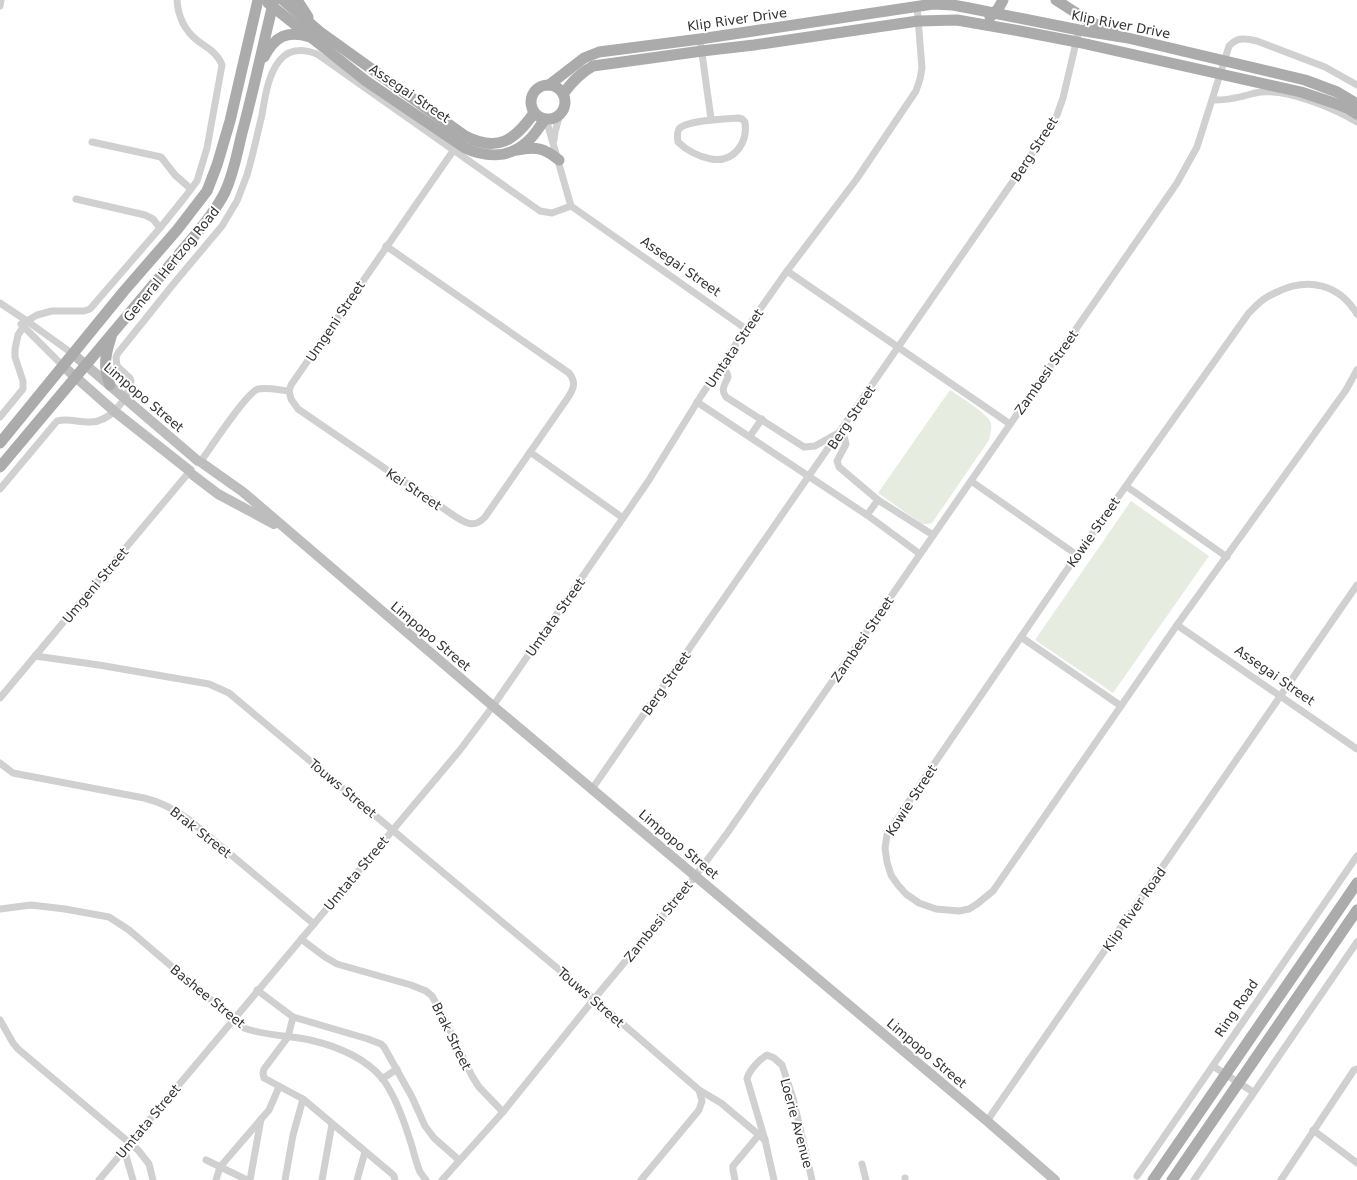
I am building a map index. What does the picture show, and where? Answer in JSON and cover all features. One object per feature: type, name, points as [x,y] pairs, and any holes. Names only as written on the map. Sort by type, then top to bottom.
[{"type":"main road","name":"General Hertzog Road","points":[[0,443],[124,291],[177,230],[207,191],[217,165],[230,121],[258,0]]},
{"type":"main road","name":"Assegai Street","points":[[283,0],[313,32],[366,81],[465,148],[480,154],[488,155],[498,155],[516,150],[529,140],[546,119]]},
{"type":"main road","points":[[258,72],[264,56],[269,48],[281,37],[288,34],[313,32],[297,0]]},
{"type":"main road","points":[[933,4],[957,0]]},
{"type":"main road","points":[[994,0],[994,13],[1000,22],[1020,31]]},
{"type":"main road","points":[[974,23],[987,20],[998,9],[1004,0]]},
{"type":"main road","points":[[1004,0],[1008,10],[1017,18]]},
{"type":"main road","points":[[1056,0],[1087,20],[1128,38]]},
{"type":"main road","name":"General Hertzog Road","points":[[0,467],[203,225],[221,198],[231,178],[258,72],[270,2]]},
{"type":"main road","name":"Assegai Street","points":[[270,2],[472,140],[490,144],[502,143],[514,137],[525,127],[534,113]]},
{"type":"main road","name":"Klip River Drive","points":[[534,113],[531,102],[534,92],[538,88],[549,85],[584,58],[599,52],[700,39],[933,4],[953,5],[1079,30],[1128,38],[1305,80],[1337,92],[1357,104]]},
{"type":"main road","name":"Klip River Drive","points":[[563,94],[578,75],[593,66],[754,45],[918,21],[949,20],[974,23],[1076,42],[1220,74],[1319,97],[1349,109],[1357,114]]},
{"type":"main road","points":[[534,113],[546,119],[555,118],[560,114],[565,104],[565,99],[563,94],[555,86],[549,85]]},
{"type":"main road","points":[[516,150],[526,148],[542,149],[559,160]]},
{"type":"main road","points":[[110,385],[106,373],[105,360],[113,333]]},
{"type":"main road","points":[[1153,1180],[1357,883]]},
{"type":"main road","points":[[1172,1180],[1357,910]]},
{"type":"street","points":[[0,6],[1,0]]},
{"type":"street","points":[[0,417],[23,389],[23,381],[15,353],[17,339],[25,324],[37,315],[52,311],[84,311],[90,309],[160,228],[199,177],[207,148],[222,65],[218,56],[196,40],[187,29],[181,20],[177,0]]},
{"type":"street","name":"Umtata Street","points":[[101,1178],[257,990],[460,750],[493,706],[649,480],[697,402],[746,329],[856,180],[916,91],[922,68],[917,6]]},
{"type":"street","name":"Berg Street","points":[[592,789],[810,477],[897,348],[1045,135],[1057,115],[1063,98],[1079,30]]},
{"type":"street","name":"Zambesi Street","points":[[442,1180],[503,1112],[696,875],[756,793],[1177,183],[1197,147],[1229,46],[1233,42],[1246,38],[1257,41],[1306,59],[1357,85]]},
{"type":"street","points":[[700,39],[711,120]]},
{"type":"street","name":"General Hertzog Road","points":[[0,489],[57,421],[66,420],[94,422],[101,420],[114,410],[125,397],[129,390],[131,381],[130,378],[117,366],[116,357],[175,282],[218,231],[234,207],[243,188],[252,160],[267,90],[275,67],[281,58],[289,53],[297,50],[308,50],[317,54],[540,211],[552,213],[571,206]]},
{"type":"street","points":[[1213,100],[1234,98],[1262,92],[1276,92],[1335,110],[1357,122]]},
{"type":"street","points":[[554,148],[555,132],[560,114]]},
{"type":"street","points":[[738,118],[745,122],[745,136],[743,142],[736,152],[719,160],[698,155],[678,142],[678,133],[680,128],[711,120],[738,118]]},
{"type":"street","points":[[546,119],[571,206]]},
{"type":"street","points":[[92,142],[161,157],[175,175],[191,189]]},
{"type":"street","name":"Umgeni Street","points":[[289,391],[291,385],[453,151]]},
{"type":"street","points":[[76,199],[145,214],[153,219],[160,228]]},
{"type":"street","name":"Assegai Street","points":[[571,206],[746,329]]},
{"type":"street","name":"Kei Street","points":[[289,391],[291,399],[298,409],[469,525],[479,523],[485,517],[572,391],[574,383],[572,376],[564,369],[386,246]]},
{"type":"street","points":[[788,271],[897,348],[1010,424]]},
{"type":"street","name":"Kowie Street","points":[[1357,314],[1340,293],[1316,284],[1305,283],[1285,288],[1264,299],[1248,314],[1077,554],[919,786],[888,835],[885,848],[888,868],[894,880],[912,898],[928,907],[959,911],[973,906],[987,897],[1177,625],[1346,390],[1357,370]]},
{"type":"street","points":[[0,303],[16,315],[63,366]]},
{"type":"street","points":[[25,324],[73,354]]},
{"type":"street","name":"Limpopo Street","points":[[73,354],[200,462],[242,492],[493,706],[988,1121],[1055,1180]]},
{"type":"street","name":"Limpopo Street","points":[[63,366],[114,410],[218,494],[285,529]]},
{"type":"street","points":[[721,366],[727,373],[728,377],[723,389],[723,394],[726,397],[806,447],[815,446],[841,430],[846,444],[837,459],[837,465],[878,500],[933,535]]},
{"type":"street","points":[[192,473],[190,464],[194,461],[200,462],[245,400],[254,391],[262,389],[289,391]]},
{"type":"street","points":[[697,402],[867,515],[920,554]]},
{"type":"street","points":[[750,436],[762,419]]},
{"type":"street","points":[[530,452],[623,518]]},
{"type":"street","name":"Umgeni Street","points":[[0,698],[192,473]]},
{"type":"street","points":[[971,481],[1077,554]]},
{"type":"street","points":[[1126,486],[1227,557]]},
{"type":"street","points":[[867,515],[878,500]]},
{"type":"street","name":"Klip River Road","points":[[988,1121],[1357,585]]},
{"type":"street","name":"Assegai Street","points":[[1177,625],[1357,749]]},
{"type":"street","points":[[1021,637],[1121,706]]},
{"type":"street","name":"Touws Street","points":[[35,656],[99,665],[209,684],[222,689],[237,699],[393,830],[594,999],[699,1090],[721,1103],[758,1136],[765,1140]]},
{"type":"street","name":"Brak Street","points":[[0,763],[13,773],[152,800],[170,806],[188,819],[314,924]]},
{"type":"street","name":"Ring Road","points":[[1137,1176],[1357,856]]},
{"type":"street","name":"Bashee Street","points":[[0,909],[31,905],[65,909],[109,917],[129,930],[244,1028],[261,1034],[311,1040],[340,1048],[366,1064],[382,1079],[401,1113],[420,1172],[426,1180]]},
{"type":"street","name":"Brak Street","points":[[301,938],[325,957],[337,964],[415,986],[429,993],[434,999],[444,1018],[472,1076],[479,1087],[503,1112]]},
{"type":"street","points":[[1194,1180],[1357,942]]},
{"type":"street","points":[[257,990],[293,1016],[381,1044],[389,1053],[430,1134],[459,1160]]},
{"type":"street","points":[[293,1016],[288,1037],[264,1069],[264,1078],[303,1099],[391,1173],[395,1180]]},
{"type":"street","points":[[0,1020],[18,1049],[127,1146],[146,1159],[151,1168],[153,1180]]},
{"type":"street","name":"Loerie Avenue","points":[[765,1140],[748,1081],[749,1074],[762,1058],[766,1056],[772,1057],[782,1065],[793,1098],[812,1180]]},
{"type":"street","points":[[1213,1066],[1253,1092]]},
{"type":"street","points":[[382,1079],[397,1069]]},
{"type":"street","points":[[1281,1180],[1354,1070],[1357,1069]]},
{"type":"street","points":[[216,1180],[220,1167],[268,1110],[279,1087]]},
{"type":"street","points":[[641,1180],[699,1110],[702,1103],[699,1090]]},
{"type":"street","points":[[285,1180],[292,1135],[303,1099]]},
{"type":"street","points":[[206,1160],[248,1180],[262,1117]]},
{"type":"street","points":[[322,1180],[332,1124]]},
{"type":"street","points":[[1314,1130],[1357,1163]]},
{"type":"street","points":[[735,1180],[733,1166],[758,1136]]},
{"type":"street","points":[[765,1140],[774,1180]]},
{"type":"street","points":[[127,1146],[133,1180]]},
{"type":"street","points":[[357,1180],[365,1152]]},
{"type":"street","points":[[862,1164],[866,1180]]},
{"type":"street","points":[[101,1178],[109,1180]]},
{"type":"shaded area","points":[[950,390],[988,418],[991,423],[991,433],[989,440],[932,523],[922,524],[878,493]]},
{"type":"shaded area","points":[[1131,501],[1209,556],[1113,693],[1035,640]]}]
